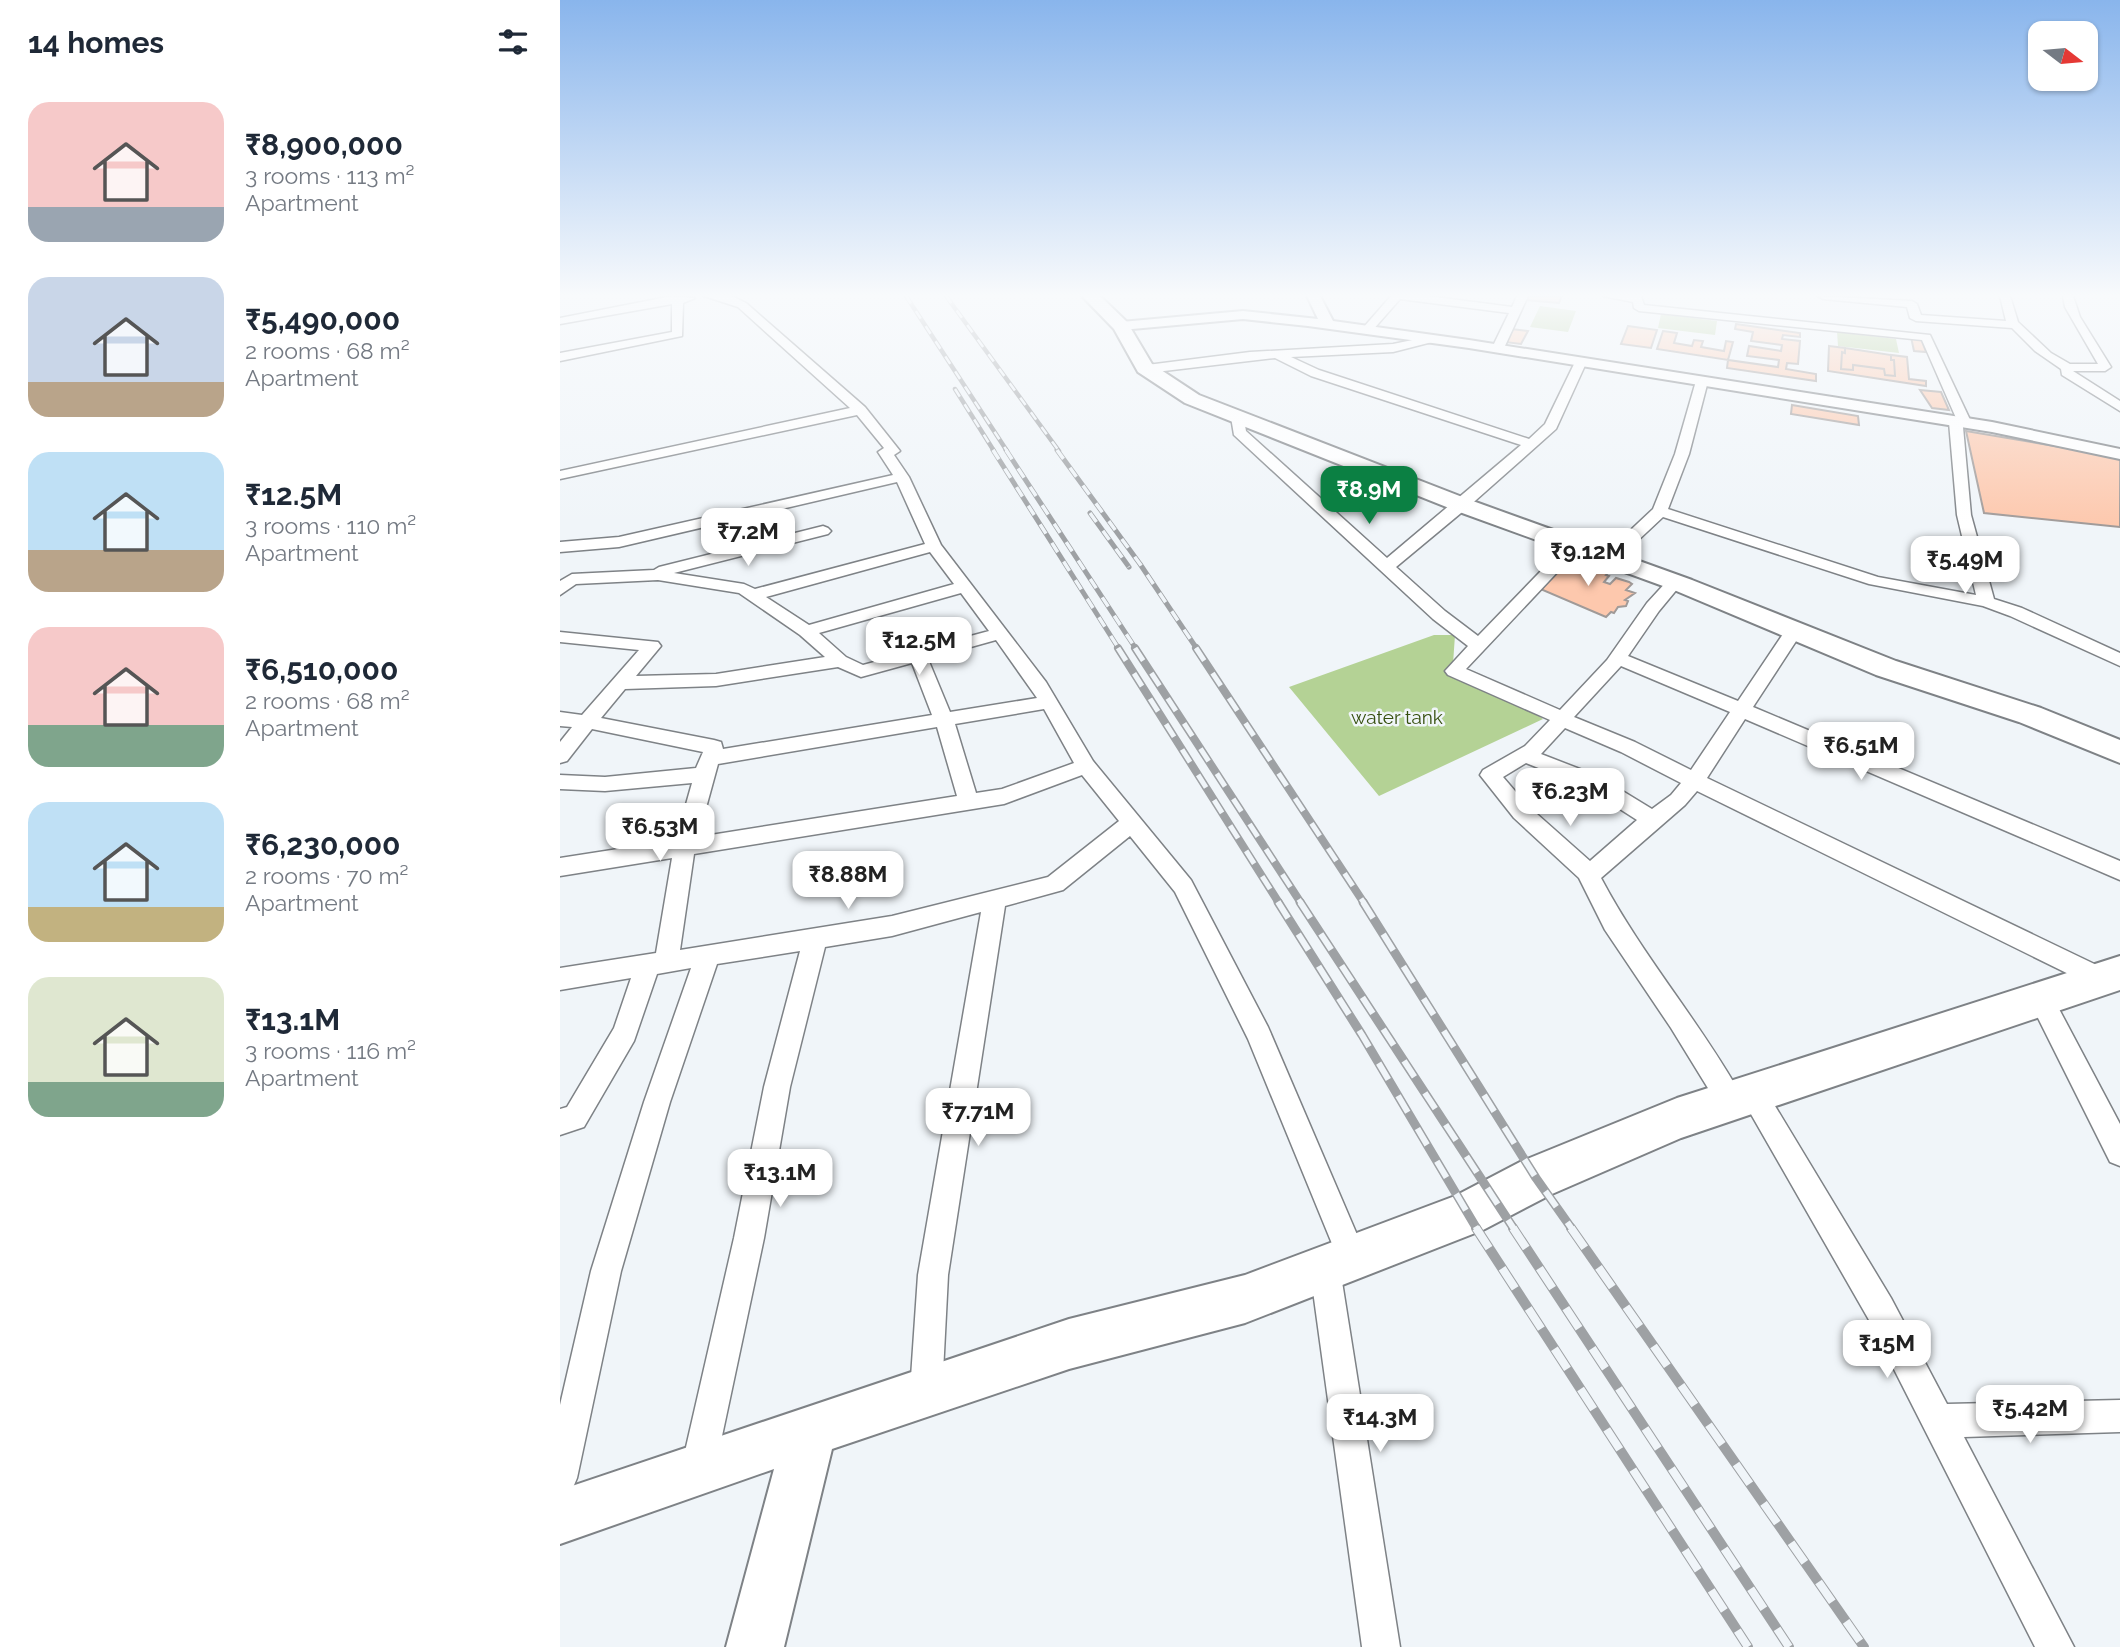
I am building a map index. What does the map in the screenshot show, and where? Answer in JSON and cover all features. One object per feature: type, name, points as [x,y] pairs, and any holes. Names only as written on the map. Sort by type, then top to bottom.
[{"type":"main road","points":[[1153,373],[1192,399],[1462,505],[1675,582],[1886,668],[2030,715],[2120,752]]},
{"type":"main road","points":[[560,1517],[1069,1344],[1245,1299],[1467,1214],[1536,1178],[1664,1124],[2111,976]]},
{"type":"main road","points":[[755,1647],[811,1430]]},
{"type":"street","points":[[818,373],[860,410],[893,450],[885,452],[902,477],[934,546],[1049,702],[1086,766],[1183,886],[1259,1035],[1338,1264],[1381,1647]]},
{"type":"street","points":[[1315,373],[1531,444]]},
{"type":"street","points":[[1387,566],[1462,505],[1551,426],[1576,373]]},
{"type":"street","points":[[1653,373],[1961,423],[2120,454]]},
{"type":"street","points":[[1941,373],[1961,423],[1965,515],[1986,602]]},
{"type":"street","points":[[2067,373],[2120,407]]},
{"type":"street","points":[[1610,558],[1660,511],[1682,454],[1702,381]]},
{"type":"street","points":[[560,475],[860,410]]},
{"type":"street","points":[[1238,417],[1239,432],[1439,615],[1478,645]]},
{"type":"street","points":[[560,547],[619,542],[902,477]]},
{"type":"street","points":[[1660,511],[1875,581],[1986,602],[2017,612],[2120,660]]},
{"type":"street","points":[[658,575],[665,570],[823,531]]},
{"type":"street","points":[[753,594],[934,546]]},
{"type":"street","points":[[1574,546],[1454,671],[1695,780],[1799,834],[2111,976]]},
{"type":"street","points":[[560,590],[572,579],[658,575],[744,589],[806,631],[840,661],[861,671],[1001,634]]},
{"type":"street","points":[[1675,582],[1653,607],[1617,659],[1561,718],[1525,755],[1490,775],[1521,812],[1589,875],[1613,923],[1680,1020],[1742,1098],[1880,1309],[2055,1647]]},
{"type":"street","points":[[806,631],[966,586]]},
{"type":"street","points":[[1589,875],[1652,819],[1678,800],[1695,780],[1793,632]]},
{"type":"street","points":[[560,637],[652,646],[560,756]]},
{"type":"street","points":[[918,657],[943,720],[969,802]]},
{"type":"street","points":[[1617,659],[1936,791],[2120,871]]},
{"type":"street","points":[[620,683],[716,680],[840,661]]},
{"type":"street","points":[[560,782],[605,785],[1049,702]]},
{"type":"street","points":[[560,719],[714,747],[684,848],[658,962],[625,1034],[575,1118],[560,1122]]},
{"type":"street","points":[[1525,755],[1591,781],[1652,819]]},
{"type":"street","points":[[560,867],[1004,796],[1086,766]]},
{"type":"street","points":[[560,979],[892,926],[1055,884],[1131,822]]},
{"type":"street","points":[[926,1392],[933,1275],[995,899]]},
{"type":"street","points":[[698,1469],[749,1238],[777,1087],[815,938]]},
{"type":"street","points":[[560,1478],[606,1270],[657,1102],[708,955]]},
{"type":"street","points":[[2041,1000],[2120,1152]]},
{"type":"street","points":[[1938,1421],[2120,1416]]},
{"type":"green space","name":"water tank","points":[[1434,635],[1455,635],[1453,664],[1496,686],[1543,719],[1379,796],[1289,687]]},
{"type":"building","points":[[1760,373],[1809,373],[1816,374],[1816,381]]},
{"type":"building","points":[[1840,373],[1885,373],[1895,376],[1895,373],[1908,373],[1909,379],[1926,381],[1926,386]]},
{"type":"building","points":[[1920,390],[1941,392],[1949,410],[1932,408]]},
{"type":"building","points":[[1792,405],[1858,416],[1859,425],[1791,414]]},
{"type":"building","points":[[1966,431],[2120,457],[2120,527],[1984,513]]},
{"type":"building","points":[[1568,559],[1609,572],[1604,582],[1610,584],[1616,578],[1629,582],[1632,584],[1626,590],[1635,593],[1625,600],[1628,601],[1626,606],[1618,607],[1606,617],[1538,588]]},
{"type":"railway","points":[[956,373],[1007,451]]},
{"type":"railway","points":[[1002,373],[1059,451]]},
{"type":"railway","points":[[955,389],[994,451]]},
{"type":"railway","points":[[993,450],[1119,649]]},
{"type":"railway","points":[[1006,450],[1136,649]]},
{"type":"railway","points":[[1057,450],[1140,564],[1197,649]]},
{"type":"railway","points":[[1090,513],[1129,567]]},
{"type":"railway","points":[[1118,648],[1279,903]]},
{"type":"railway","points":[[1135,648],[1301,903]]},
{"type":"railway","points":[[1196,648],[1364,903]]},
{"type":"railway","points":[[1278,902],[1362,1035],[1477,1229]]},
{"type":"railway","points":[[1300,902],[1514,1229]]},
{"type":"railway","points":[[1363,902],[1536,1178],[1572,1229]]},
{"type":"railway","points":[[1476,1228],[1748,1647]]},
{"type":"railway","points":[[1513,1228],[1789,1647]]},
{"type":"railway","points":[[1571,1228],[1864,1647]]}]
